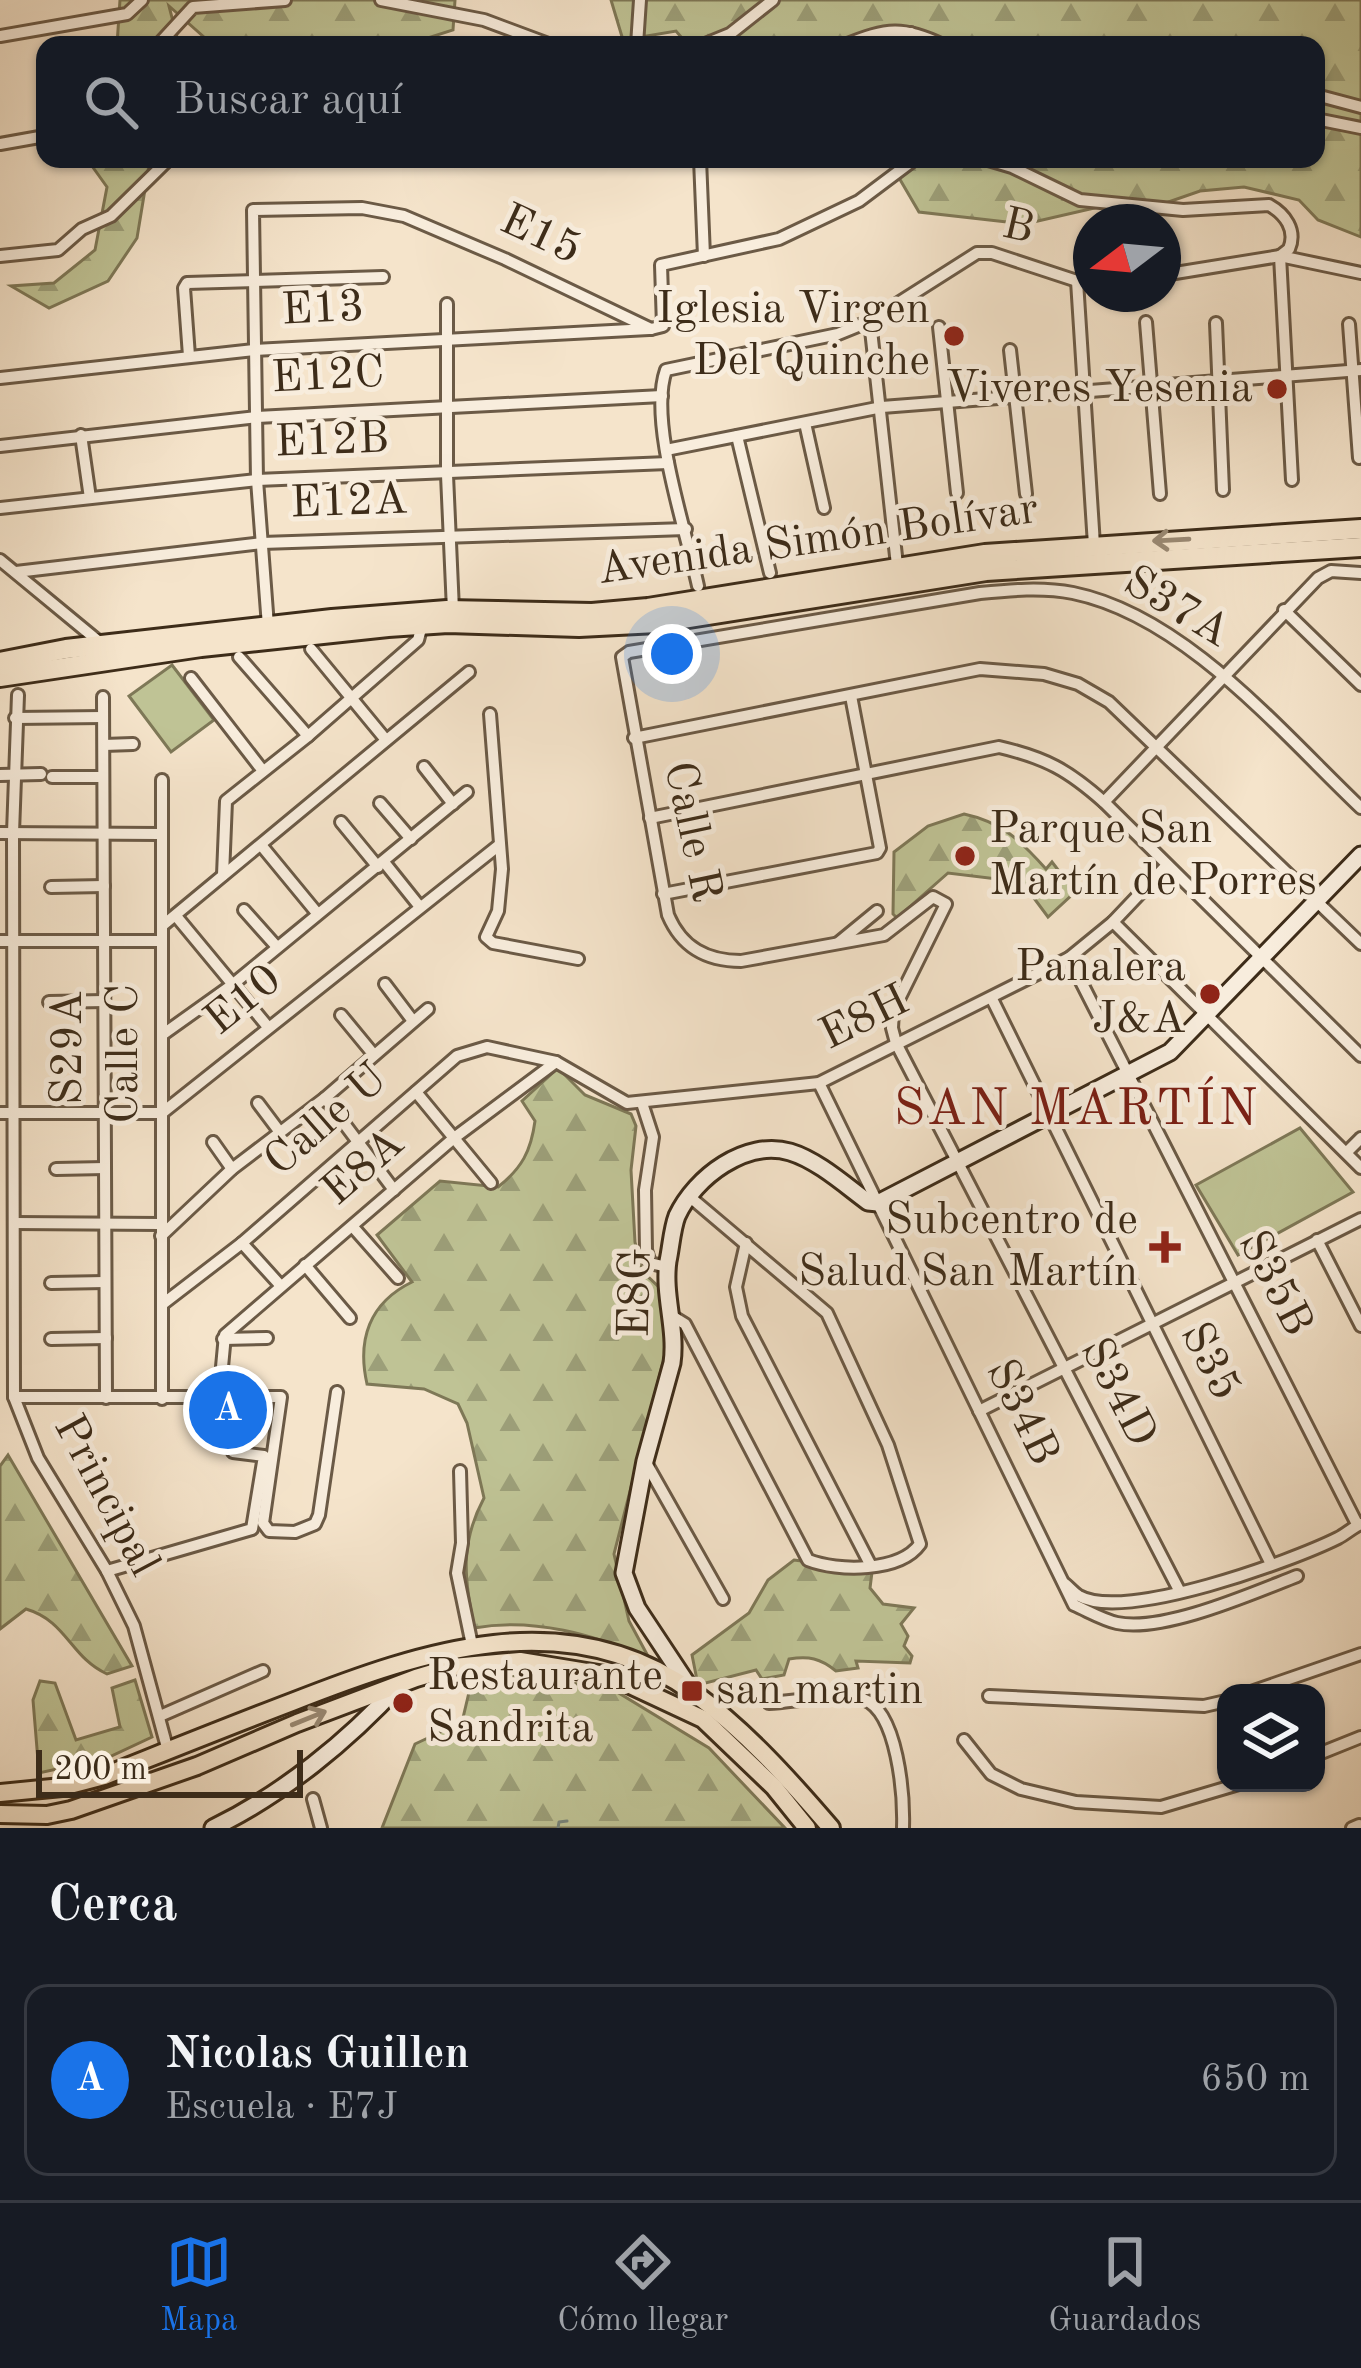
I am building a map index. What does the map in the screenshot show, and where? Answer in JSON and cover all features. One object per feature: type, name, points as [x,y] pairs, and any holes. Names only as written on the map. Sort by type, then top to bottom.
[{"type":"highway","name":"Avenida Simón Bolívar","points":[[0,662],[268,626],[453,610],[592,613],[648,608],[897,565],[1094,545],[1361,529]]},
{"type":"highway","points":[[1297,551],[1298,538],[1330,532]]},
{"type":"highway","name":"Avenida Simón Bolívar","points":[[0,677],[201,646],[422,625],[657,623],[986,571],[1361,547]]},
{"type":"main road","points":[[0,1793],[62,1787],[104,1776],[382,1666],[520,1640],[618,1656],[692,1691],[781,1769],[831,1828]]},
{"type":"main road","points":[[0,1814],[47,1815],[116,1796],[400,1684],[453,1667],[494,1661],[546,1663],[611,1676],[704,1719],[774,1787],[807,1828]]},
{"type":"street","points":[[0,36],[127,14],[142,0]]},
{"type":"street","points":[[167,36],[186,13],[203,3],[285,0]]},
{"type":"street","points":[[381,0],[484,20],[527,36]]},
{"type":"street","points":[[638,36],[640,0]]},
{"type":"street","points":[[725,36],[773,0]]},
{"type":"street","points":[[877,36],[898,30],[925,36]]},
{"type":"street","points":[[904,36],[914,31]]},
{"type":"street","points":[[1325,97],[1361,107]]},
{"type":"street","points":[[1325,121],[1361,128]]},
{"type":"street","points":[[0,144],[36,138]]},
{"type":"street","points":[[0,256],[58,250],[82,229],[111,216],[160,168]]},
{"type":"street","points":[[700,168],[704,256]]},
{"type":"street","points":[[651,328],[663,326],[662,265],[779,239],[859,201],[903,168]]},
{"type":"street","points":[[1014,168],[1080,200],[1183,210],[1269,205],[1280,212],[1292,235],[1289,249],[1280,256]]},
{"type":"street","name":"E15","points":[[252,279],[254,210],[362,208],[404,216],[651,328]]},
{"type":"street","name":"B","points":[[662,396],[666,370],[838,334],[870,321],[977,253],[992,253],[1073,280]]},
{"type":"street","points":[[1280,256],[1292,480]]},
{"type":"street","points":[[1181,272],[1280,256],[1361,273]]},
{"type":"street","points":[[189,356],[185,285],[383,277]]},
{"type":"street","points":[[252,279],[257,480],[268,626]]},
{"type":"street","points":[[446,304],[453,610]]},
{"type":"street","points":[[1079,312],[1094,545]]},
{"type":"street","points":[[870,321],[897,565]]},
{"type":"street","points":[[1146,322],[1160,494]]},
{"type":"street","points":[[1216,323],[1223,490]]},
{"type":"street","points":[[1349,325],[1357,371],[1360,458]]},
{"type":"street","points":[[939,327],[957,493]]},
{"type":"street","name":"E13","points":[[0,378],[254,350],[651,328]]},
{"type":"street","points":[[1010,350],[1026,494]]},
{"type":"street","points":[[1284,376],[1357,371]]},
{"type":"street","name":"E12B","points":[[0,508],[257,480],[447,475],[667,457],[737,436],[882,407],[1284,376]]},
{"type":"street","points":[[662,396],[667,457],[698,586]]},
{"type":"street","name":"E12C","points":[[0,446],[257,417],[662,396]]},
{"type":"street","points":[[805,423],[824,508]]},
{"type":"street","points":[[82,435],[90,498]]},
{"type":"street","points":[[737,436],[770,573]]},
{"type":"street","name":"E12A","points":[[16,572],[262,543],[686,529]]},
{"type":"street","points":[[0,560],[104,645]]},
{"type":"street","points":[[1104,802],[1318,578],[1331,571],[1361,573]]},
{"type":"street","name":"S37A","points":[[622,657],[628,652],[980,593],[1031,589],[1073,593],[1121,609],[1172,637],[1222,676],[1361,808]]},
{"type":"street","points":[[1285,610],[1361,685]]},
{"type":"street","points":[[223,875],[226,801],[418,640],[422,625]]},
{"type":"street","points":[[311,649],[386,740]]},
{"type":"street","points":[[239,657],[308,736]]},
{"type":"street","name":"Calle R","points":[[622,657],[663,895],[675,932],[698,952],[720,961],[741,961],[838,944],[884,935],[933,897],[946,904],[893,1011],[896,1043]]},
{"type":"street","points":[[634,738],[980,669],[1044,674],[1109,702],[1361,944]]},
{"type":"street","points":[[162,926],[470,672]]},
{"type":"street","points":[[191,678],[263,771]]},
{"type":"street","name":"Principal","points":[[18,694],[6,775],[7,1174],[14,1223],[7,1277],[7,1336],[14,1397],[38,1458],[107,1571],[134,1626],[168,1751]]},
{"type":"street","points":[[663,895],[877,853],[880,848],[851,696]]},
{"type":"street","name":"S29A","points":[[103,697],[106,1398]]},
{"type":"street","points":[[490,714],[502,869],[498,911],[487,941],[578,958]]},
{"type":"street","points":[[15,718],[103,717]]},
{"type":"street","points":[[104,745],[133,744]]},
{"type":"street","points":[[650,818],[999,748],[1024,753],[1069,771],[1104,802],[1361,1056]]},
{"type":"street","points":[[424,767],[453,803]]},
{"type":"street","points":[[6,775],[103,777]]},
{"type":"street","name":"Calle C","points":[[162,780],[162,1399]]},
{"type":"street","points":[[162,1035],[232,985],[467,792]]},
{"type":"street","points":[[380,803],[411,839]]},
{"type":"street","points":[[341,821],[420,907]]},
{"type":"street","points":[[6,833],[160,834]]},
{"type":"street","points":[[261,845],[316,913]]},
{"type":"street","name":"E10","points":[[161,1113],[498,846]]},
{"type":"street","points":[[878,1203],[1170,1052],[1361,855]]},
{"type":"street","name":"E8H","points":[[556,1062],[612,1098],[642,1103],[819,1083],[1069,958],[1113,922],[1167,866]]},
{"type":"street","points":[[51,886],[104,886]]},
{"type":"street","points":[[244,910],[277,947]]},
{"type":"street","points":[[838,944],[878,911]]},
{"type":"street","points":[[176,916],[268,1027]]},
{"type":"street","points":[[1113,922],[1361,1168]]},
{"type":"street","points":[[7,942],[161,941]]},
{"type":"street","name":"S35B","points":[[1069,958],[1359,1524]]},
{"type":"street","points":[[385,984],[413,1021]]},
{"type":"street","name":"S35","points":[[992,999],[1270,1562]]},
{"type":"street","points":[[49,1002],[104,1001]]},
{"type":"street","points":[[14,1223],[107,1223],[160,1230],[325,1099],[428,1009]]},
{"type":"street","points":[[341,1015],[374,1055]]},
{"type":"street","name":"S34D","points":[[896,1043],[1180,1592]]},
{"type":"street","name":"Calle U","points":[[164,1303],[242,1243],[457,1056],[487,1047],[556,1062]]},
{"type":"street","name":"E8A","points":[[224,1337],[454,1138],[556,1062]]},
{"type":"street","name":"S34B","points":[[819,1083],[1074,1605],[1116,1623],[1137,1624],[1204,1611],[1297,1576]]},
{"type":"street","points":[[416,1092],[491,1183]]},
{"type":"street","points":[[325,1099],[394,1190]]},
{"type":"street","points":[[258,1103],[279,1131]]},
{"type":"street","points":[[642,1103],[653,1137],[645,1190],[646,1250],[650,1263],[667,1267]]},
{"type":"street","points":[[7,1113],[161,1113]]},
{"type":"street","points":[[1347,1152],[1361,1138]]},
{"type":"street","points":[[213,1142],[232,1169]]},
{"type":"street","name":"E8G","points":[[692,1691],[637,1608],[624,1573],[645,1461],[672,1363],[667,1267],[678,1215],[689,1197],[734,1158],[764,1148],[802,1157],[868,1202],[878,1203]]},
{"type":"street","points":[[56,1169],[105,1168]]},
{"type":"street","points":[[672,1316],[685,1324],[808,1560],[821,1565],[871,1566],[907,1556],[920,1544],[888,1445],[826,1313],[689,1197]]},
{"type":"street","points":[[979,1411],[1361,1220]]},
{"type":"street","points":[[353,1227],[398,1278]]},
{"type":"street","points":[[1317,1240],[1361,1326]]},
{"type":"street","points":[[242,1243],[280,1285]]},
{"type":"street","points":[[746,1243],[736,1288],[742,1316],[871,1566]]},
{"type":"street","points":[[305,1265],[350,1318]]},
{"type":"street","points":[[51,1282],[105,1282]]},
{"type":"street","points":[[219,1399],[224,1337],[267,1338]]},
{"type":"street","points":[[51,1339],[106,1338]]},
{"type":"street","points":[[14,1397],[281,1397],[262,1523],[269,1531],[295,1532],[315,1524],[319,1515],[337,1392]]},
{"type":"street","points":[[107,1571],[252,1529],[264,1456],[233,1452]]},
{"type":"street","points":[[645,1461],[723,1599]]},
{"type":"street","points":[[460,1471],[462,1543],[457,1573],[472,1646]]},
{"type":"street","points":[[1065,1584],[1080,1597],[1093,1600],[1156,1601],[1251,1574],[1270,1562],[1342,1536],[1359,1524]]},
{"type":"street","points":[[1274,1684],[1361,1654]]},
{"type":"street","points":[[160,1716],[263,1671]]},
{"type":"street","points":[[213,1828],[242,1814],[310,1766],[400,1684]]},
{"type":"street","points":[[989,1696],[1217,1703]]},
{"type":"street","points":[[769,1703],[860,1698],[878,1707],[890,1726],[903,1828]]},
{"type":"street","points":[[1325,1751],[1361,1737]]},
{"type":"street","points":[[964,1740],[992,1774],[1021,1789],[1076,1802],[1161,1807],[1217,1790]]},
{"type":"street","points":[[313,1799],[321,1828]]},
{"type":"green space","points":[[120,0],[455,0],[453,30],[434,36],[203,36],[169,6],[177,36],[118,36]]},
{"type":"green space","points":[[611,0],[1361,0],[1361,237],[1318,220],[1299,200],[1244,187],[1200,191],[1163,204],[1073,204],[1073,213],[1025,224],[919,212],[893,168],[1325,168],[1325,36],[680,36],[676,31],[622,36]]},
{"type":"green space","points":[[93,168],[149,168],[137,238],[108,281],[49,308],[11,286],[54,283],[95,250],[107,187]]},
{"type":"green space","points":[[172,665],[214,720],[171,752],[129,696]]},
{"type":"green space","points":[[964,814],[1010,834],[1046,869],[1052,862],[1075,892],[1048,917],[1022,882],[948,873],[897,918],[893,914],[894,852],[928,826]]},
{"type":"green space","points":[[558,1068],[585,1095],[631,1114],[636,1126],[631,1170],[635,1242],[642,1271],[663,1291],[667,1346],[614,1554],[629,1621],[649,1658],[563,1630],[519,1625],[474,1628],[467,1547],[484,1498],[467,1423],[458,1404],[424,1389],[367,1384],[364,1368],[366,1338],[376,1312],[412,1282],[377,1235],[440,1181],[498,1187],[506,1180],[524,1158],[533,1132],[535,1121],[522,1101]]},
{"type":"green space","points":[[1300,1128],[1353,1192],[1238,1255],[1196,1185]]},
{"type":"green space","points":[[8,1455],[132,1666],[107,1674],[84,1658],[51,1622],[26,1609],[0,1629],[0,1466]]},
{"type":"green space","points":[[794,1560],[847,1567],[849,1573],[872,1572],[870,1588],[883,1604],[914,1608],[901,1624],[908,1636],[904,1646],[912,1656],[910,1663],[856,1661],[858,1668],[836,1671],[819,1661],[796,1658],[789,1659],[784,1675],[762,1679],[756,1670],[698,1685],[692,1655],[749,1613],[768,1580]]},
{"type":"green space","points":[[527,1674],[617,1692],[709,1748],[785,1828],[382,1828],[415,1744],[462,1722],[471,1684]]},
{"type":"green space","points":[[135,1680],[152,1737],[107,1758],[39,1773],[33,1700],[40,1681],[55,1683],[76,1740],[120,1727],[112,1688]]},
{"type":"waterway","points":[[558,1828],[559,1822],[567,1821]]},
{"type":"place","name":"Iglesia Virgen Del Quinche","points":[[954,336]]},
{"type":"place","name":"Viveres Yesenia","points":[[1277,389]]},
{"type":"place","name":"Parque San Martín de Porres","points":[[965,856]]},
{"type":"place","name":"Panalera J&A","points":[[1210,994]]},
{"type":"place","name":"Subcentro de Salud San Martín","points":[[1165,1247]]},
{"type":"place","name":"Nicolas Guillen","points":[[228,1410]]},
{"type":"place","name":"san martin","points":[[692,1691]]},
{"type":"place","name":"Restaurante Sandrita","points":[[403,1703]]},
{"type":"district","name":"SAN MARTÍN","points":[[1077,1110]]}]
